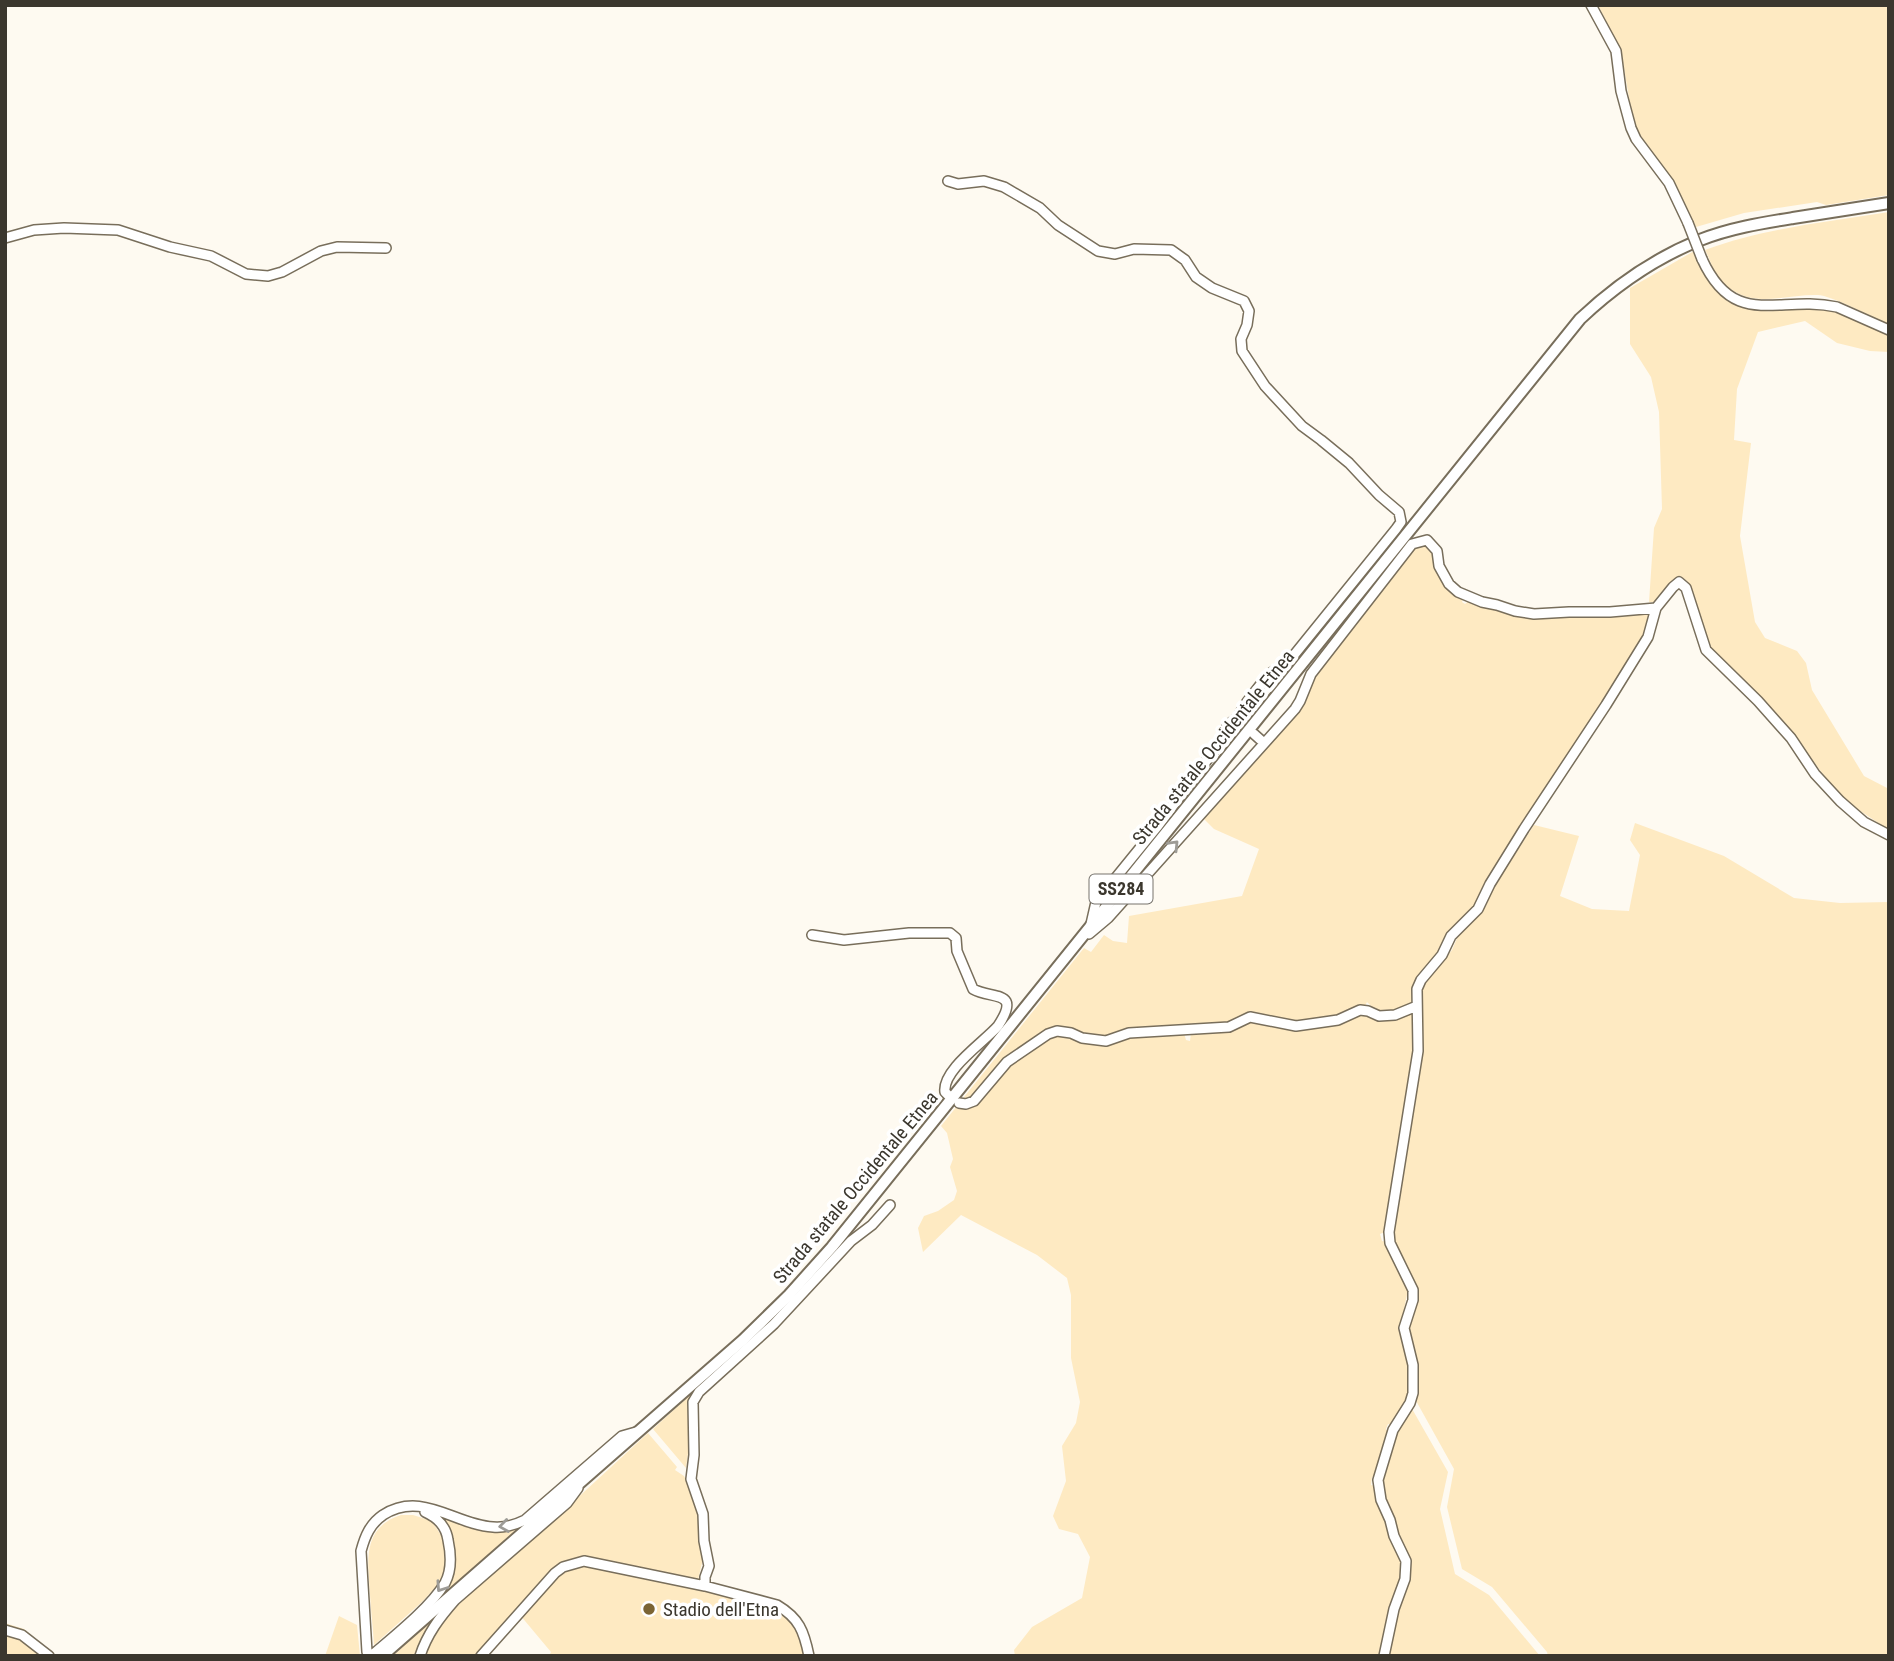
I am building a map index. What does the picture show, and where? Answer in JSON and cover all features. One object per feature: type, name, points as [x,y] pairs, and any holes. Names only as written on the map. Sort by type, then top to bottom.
[{"type":"main road","name":"Strada statale Occidentale Etnea","points":[[382,1656],[743,1340],[789,1295],[832,1247],[1580,319],[1599,301],[1645,268],[1700,239],[1759,223],[1889,203]]},
{"type":"street","points":[[1591,5],[1616,51],[1621,91],[1631,128],[1636,139],[1669,183],[1715,284],[1723,292],[1740,301],[1758,306],[1810,303],[1828,305],[1889,330]]},
{"type":"street","points":[[948,181],[958,184],[984,181],[1004,187],[1040,208],[1058,225],[1098,251],[1115,254],[1134,249],[1171,250],[1185,260],[1196,277],[1212,288],[1244,301],[1249,311],[1248,325],[1241,339],[1242,351],[1265,386],[1301,426],[1349,463],[1399,512],[1401,522],[1290,660],[1268,675],[1247,702],[1239,721],[1228,725],[1216,748],[1096,902],[1091,927]]},
{"type":"street","points":[[5,238],[54,228],[118,230],[170,247],[211,256],[246,274],[268,276],[282,272],[321,251],[338,247],[386,248]]},
{"type":"street","points":[[1075,946],[1108,918],[1265,743],[1300,701],[1311,674],[1327,652],[1412,544],[1427,540],[1432,545],[1437,551],[1438,566],[1449,584],[1458,592],[1515,611],[1545,614],[1656,608]]},
{"type":"street","points":[[1384,1656],[1394,1609],[1405,1579],[1406,1561],[1394,1536],[1378,1487],[1379,1473],[1393,1430],[1410,1403],[1413,1393],[1413,1365],[1404,1328],[1413,1300],[1413,1290],[1390,1243],[1388,1232],[1418,1051],[1418,985],[1442,955],[1451,936],[1478,909],[1524,829],[1648,636],[1656,608],[1673,587],[1679,582],[1686,588],[1706,650],[1791,738],[1815,774],[1840,801],[1864,821],[1889,835]]},
{"type":"street","points":[[1254,734],[1265,743]]},
{"type":"street","points":[[812,935],[844,940],[909,933],[954,935],[957,951],[973,989],[999,995],[1006,1003],[998,1026],[956,1067],[945,1085],[948,1095]]},
{"type":"street","points":[[960,1103],[974,1101],[1007,1062],[1048,1034],[1057,1031],[1106,1041],[1129,1032],[1228,1027],[1250,1017],[1296,1026],[1338,1020],[1360,1010],[1379,1016],[1395,1015],[1417,1006]]},
{"type":"street","points":[[705,1586],[709,1566],[704,1541],[703,1514],[691,1479],[694,1455],[693,1402],[698,1392],[775,1324],[851,1241],[890,1205]]},
{"type":"street","points":[[369,1654],[361,1551],[365,1537],[377,1519],[396,1509],[416,1505],[481,1525],[513,1525],[525,1520],[622,1436],[637,1432]]},
{"type":"street","points":[[420,1656],[424,1643],[440,1617],[455,1600],[567,1503],[585,1478]]},
{"type":"street","points":[[369,1654],[434,1597],[445,1583],[450,1565],[447,1535],[442,1524],[435,1517],[414,1510],[396,1509]]},
{"type":"street","points":[[481,1656],[555,1573],[571,1563],[584,1561],[705,1586],[776,1605],[786,1610],[801,1627],[809,1656]]},
{"type":"street","points":[[5,1630],[22,1635],[49,1656]]},
{"type":"shaded area","points":[[1598,5],[1889,5],[1889,195],[1826,205],[1817,202],[1744,213],[1696,227],[1675,183],[1633,121],[1621,51]]},
{"type":"shaded area","points":[[1889,212],[1889,324],[1824,296],[1766,299],[1742,295],[1731,289],[1718,276],[1705,250],[1773,231]]},
{"type":"shaded area","points":[[1694,251],[1711,284],[1737,305],[1763,311],[1831,309],[1889,333],[1889,352],[1870,351],[1837,343],[1805,321],[1758,332],[1737,389],[1734,440],[1751,443],[1740,536],[1755,622],[1765,638],[1797,651],[1806,663],[1812,690],[1864,776],[1889,789],[1889,830],[1842,799],[1794,736],[1713,652],[1704,634],[1693,592],[1686,585],[1688,582],[1683,578],[1672,582],[1656,602],[1649,602],[1654,528],[1662,509],[1659,412],[1651,377],[1630,344],[1630,288]]},
{"type":"shaded area","points":[[1428,545],[1465,604],[1470,600],[1523,616],[1651,613],[1646,632],[1473,908],[1452,931],[1440,954],[1414,991],[1413,1001],[1406,1008],[1384,1014],[1370,1010],[1371,1006],[1367,1002],[1365,1006],[1347,1015],[1295,1024],[1251,1015],[1230,1024],[1101,1039],[1072,1031],[1038,1039],[972,1100],[960,1102],[1084,948],[1091,952],[1104,935],[1113,941],[1127,943],[1129,916],[1242,896],[1259,849],[1214,829],[1204,819],[1294,716],[1321,664],[1416,546]]},
{"type":"shaded area","points":[[1635,823],[1724,856],[1794,898],[1840,903],[1889,902],[1889,1656],[1548,1656],[1492,1587],[1462,1569],[1447,1507],[1454,1469],[1415,1399],[1416,1362],[1409,1328],[1417,1287],[1392,1239],[1423,1053],[1421,987],[1452,950],[1461,929],[1486,906],[1494,886],[1534,825],[1579,836],[1560,896],[1592,909],[1629,911],[1640,855],[1630,840]]},
{"type":"shaded area","points":[[1414,1013],[1415,1052],[1385,1232],[1380,1234],[1382,1241],[1387,1242],[1408,1290],[1400,1329],[1409,1365],[1410,1390],[1407,1401],[1392,1425],[1388,1424],[1388,1432],[1371,1485],[1375,1486],[1402,1558],[1402,1579],[1381,1656],[1015,1656],[1014,1650],[1032,1627],[1082,1598],[1090,1557],[1078,1534],[1059,1529],[1053,1516],[1066,1481],[1062,1446],[1076,1423],[1080,1402],[1071,1358],[1071,1295],[1067,1278],[1037,1255],[961,1215],[923,1252],[918,1228],[924,1216],[938,1211],[954,1200],[957,1191],[950,1167],[953,1159],[947,1133],[941,1126],[957,1106],[967,1107],[1004,1068],[1056,1035],[1119,1038],[1184,1033],[1186,1040],[1190,1041],[1191,1033],[1250,1020],[1285,1027],[1357,1014]]},
{"type":"shaded area","points":[[692,1393],[689,1404],[692,1425],[686,1468],[653,1429]]},
{"type":"shaded area","points":[[1411,1407],[1448,1472],[1440,1509],[1455,1574],[1489,1595],[1540,1656],[1386,1656],[1393,1635],[1394,1621],[1407,1585],[1397,1533],[1385,1500],[1382,1477],[1396,1429]]},
{"type":"shaded area","points":[[648,1433],[677,1467],[675,1470],[684,1476],[692,1491],[698,1510],[703,1559],[698,1580],[587,1557],[571,1559],[557,1567],[477,1656],[426,1656],[444,1622],[475,1588]]},
{"type":"shaded area","points":[[401,1515],[413,1515],[432,1521],[444,1540],[446,1567],[442,1580],[423,1601],[374,1645],[368,1570],[370,1548],[379,1528]]},
{"type":"shaded area","points":[[442,1517],[491,1532],[520,1527],[446,1592],[455,1554],[452,1536]]},
{"type":"shaded area","name":"Stadio dell'Etna","points":[[584,1563],[771,1608],[795,1626],[805,1656],[549,1656],[551,1652],[520,1615],[564,1569]]},
{"type":"shaded area","points":[[339,1616],[357,1625],[360,1656],[325,1656]]},
{"type":"shaded area","points":[[429,1622],[430,1626],[417,1656],[393,1656]]},
{"type":"shaded area","points":[[5,1623],[24,1629],[55,1656],[5,1656]]},
{"type":"place","name":"Stadio dell'Etna","points":[[649,1609]]}]
